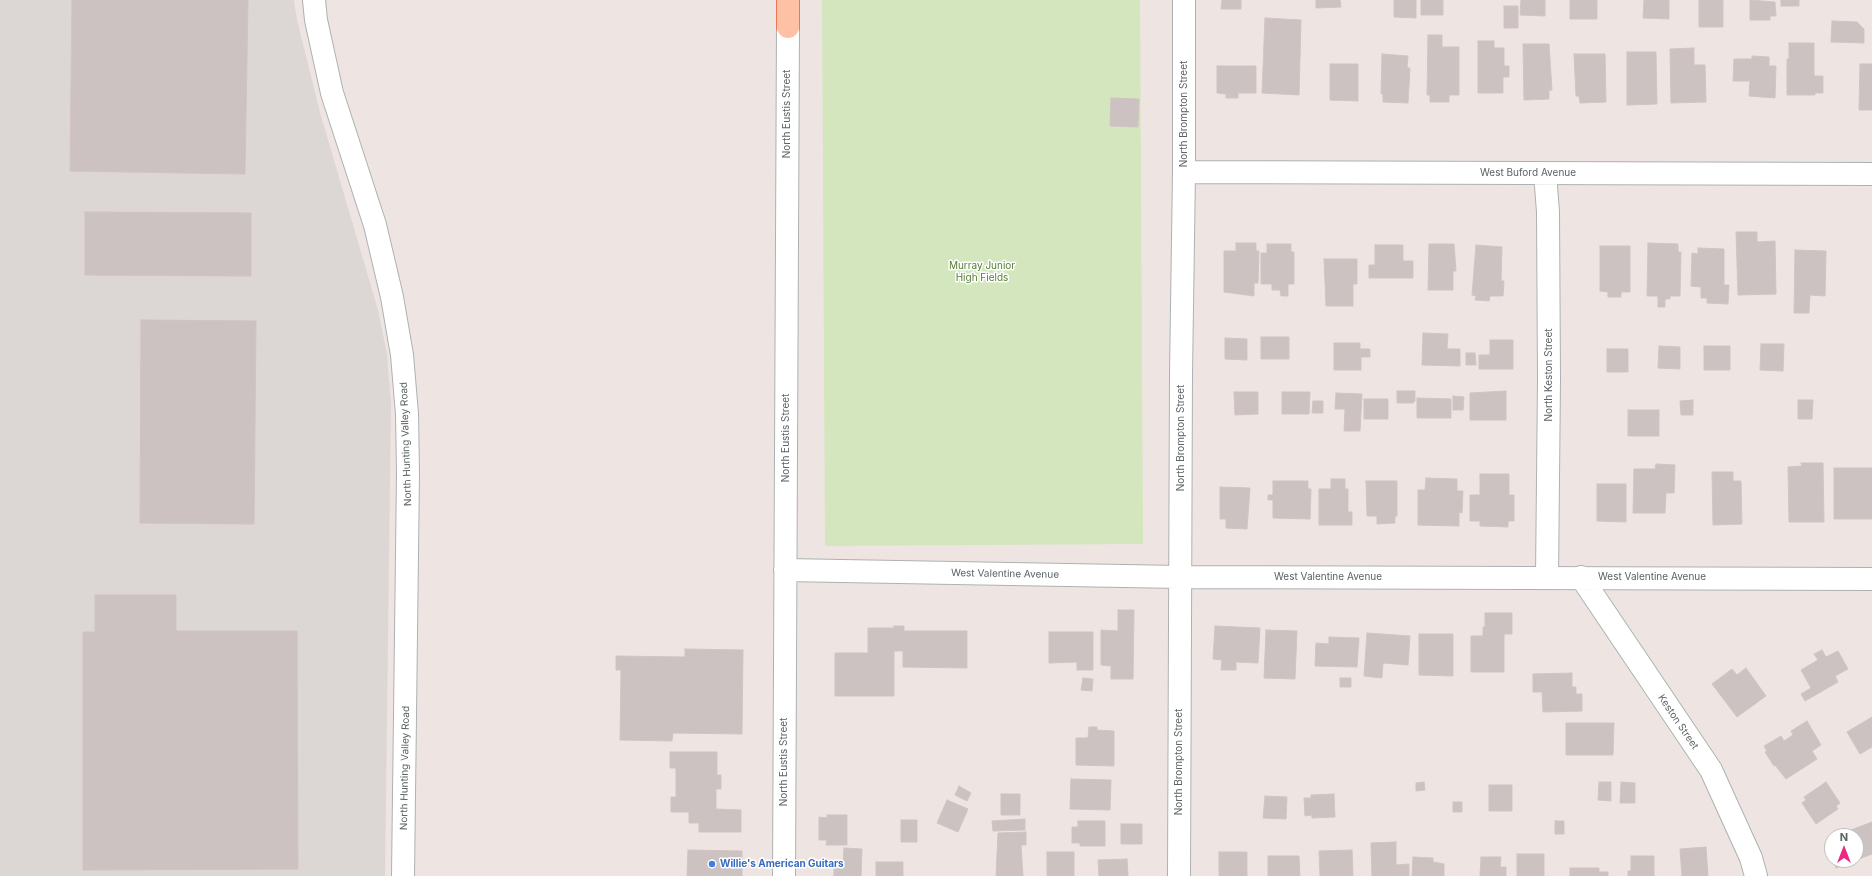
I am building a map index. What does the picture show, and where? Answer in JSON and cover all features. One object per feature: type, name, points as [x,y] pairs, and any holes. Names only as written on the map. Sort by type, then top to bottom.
[{"type":"main road","name":"North Eustis Street","points":[[788,0],[788,27]]},
{"type":"street","name":"North Hunting Valley Road","points":[[314,0],[316,20],[332,93],[375,225],[392,297],[402,355],[407,414],[408,473],[403,876]]},
{"type":"street","name":"North Brompton Street","points":[[1179,876],[1184,0]]},
{"type":"street","name":"North Eustis Street","points":[[784,876],[788,27]]},
{"type":"street","name":"West Buford Avenue","points":[[1184,172],[1872,174]]},
{"type":"street","name":"North Keston Street","points":[[1545,173],[1548,212],[1549,372],[1547,577]]},
{"type":"street","name":"West Valentine Avenue","points":[[785,570],[1180,577],[1872,579]]},
{"type":"street","name":"Keston Street","points":[[1581,577],[1710,770],[1751,858],[1756,876]]},
{"type":"shaded area","points":[[0,0],[294,0],[297,20],[321,116],[378,310],[387,354],[391,403],[385,876],[0,876]]},
{"type":"green space","name":"Murray Junior High Fields","points":[[822,0],[1140,0],[1143,544],[825,546]]},
{"type":"building","points":[[72,0],[248,0],[245,174],[70,171]]},
{"type":"building","points":[[1222,0],[1241,0],[1241,9],[1221,9]]},
{"type":"building","points":[[1316,0],[1340,0],[1341,7],[1316,8]]},
{"type":"building","points":[[1394,0],[1416,0],[1416,18],[1394,17]]},
{"type":"building","points":[[1421,0],[1443,0],[1443,15],[1421,15]]},
{"type":"building","points":[[1521,0],[1545,0],[1545,16],[1520,15]]},
{"type":"building","points":[[1570,0],[1597,0],[1597,19],[1570,19]]},
{"type":"building","points":[[1644,0],[1669,0],[1669,19],[1643,18]]},
{"type":"building","points":[[1699,0],[1723,0],[1723,27],[1699,27]]},
{"type":"building","points":[[1750,0],[1775,2],[1776,16],[1770,16],[1770,20],[1750,20]]},
{"type":"building","points":[[1781,0],[1799,0],[1799,6],[1781,6]]},
{"type":"building","points":[[1504,6],[1518,6],[1518,28],[1504,28]]},
{"type":"building","points":[[1265,18],[1301,20],[1299,95],[1262,93]]},
{"type":"building","points":[[1832,21],[1857,22],[1864,29],[1864,43],[1831,42]]},
{"type":"building","points":[[1428,35],[1442,35],[1442,47],[1459,47],[1459,95],[1449,95],[1449,102],[1430,102],[1430,95],[1427,95]]},
{"type":"building","points":[[1478,41],[1494,41],[1494,48],[1504,48],[1504,66],[1509,66],[1509,77],[1503,77],[1503,93],[1478,93]]},
{"type":"building","points":[[1789,43],[1814,43],[1814,76],[1823,76],[1823,93],[1815,93],[1815,95],[1787,95],[1787,59],[1789,59]]},
{"type":"building","points":[[1523,44],[1549,44],[1552,90],[1549,90],[1549,99],[1524,100]]},
{"type":"building","points":[[1694,48],[1694,65],[1705,65],[1706,102],[1671,103],[1670,49]]},
{"type":"building","points":[[1627,52],[1656,52],[1657,104],[1627,105]]},
{"type":"building","points":[[1382,54],[1408,56],[1407,68],[1410,68],[1408,103],[1383,102],[1383,94],[1381,94]]},
{"type":"building","points":[[1574,54],[1605,54],[1606,102],[1580,103],[1579,96],[1576,96]]},
{"type":"building","points":[[1752,56],[1769,57],[1769,66],[1776,66],[1775,98],[1749,96],[1750,81],[1733,81],[1734,59],[1752,59]]},
{"type":"building","points":[[1330,64],[1358,64],[1358,101],[1330,100]]},
{"type":"building","points":[[1860,64],[1872,64],[1872,110],[1859,110]]},
{"type":"building","points":[[1217,66],[1256,66],[1256,93],[1238,93],[1238,98],[1226,98],[1226,94],[1217,93]]},
{"type":"building","points":[[1111,98],[1139,99],[1138,127],[1110,126]]},
{"type":"building","points":[[85,212],[251,213],[251,276],[85,275]]},
{"type":"building","points":[[1736,232],[1757,232],[1757,242],[1775,241],[1776,294],[1738,295]]},
{"type":"building","points":[[1236,243],[1256,243],[1256,251],[1259,251],[1258,283],[1254,283],[1254,296],[1224,292],[1224,251],[1236,251]]},
{"type":"building","points":[[1648,243],[1678,244],[1678,252],[1681,252],[1680,296],[1670,296],[1670,299],[1665,299],[1665,307],[1658,307],[1658,296],[1647,296]]},
{"type":"building","points":[[1267,244],[1291,244],[1291,252],[1294,252],[1294,284],[1288,284],[1288,296],[1281,296],[1280,290],[1272,290],[1272,284],[1261,284],[1261,253],[1267,253]]},
{"type":"building","points":[[1429,244],[1454,244],[1456,271],[1453,271],[1453,290],[1428,290]]},
{"type":"building","points":[[1375,245],[1403,245],[1403,261],[1413,261],[1413,278],[1369,278],[1369,265],[1375,265]]},
{"type":"building","points":[[1476,245],[1502,247],[1501,281],[1504,281],[1503,296],[1490,296],[1489,301],[1475,300],[1476,296],[1472,295]]},
{"type":"building","points":[[1600,246],[1630,246],[1630,292],[1621,292],[1621,297],[1608,297],[1608,292],[1600,291]]},
{"type":"building","points":[[1698,248],[1724,249],[1724,285],[1729,285],[1728,304],[1707,303],[1707,298],[1701,298],[1701,287],[1691,286],[1692,253],[1698,254]]},
{"type":"building","points":[[1795,250],[1826,251],[1825,296],[1810,295],[1809,313],[1794,313]]},
{"type":"building","points":[[1324,259],[1357,259],[1357,284],[1353,284],[1353,306],[1326,306]]},
{"type":"building","points":[[141,320],[256,321],[254,524],[140,523]]},
{"type":"building","points":[[1423,333],[1448,334],[1447,349],[1460,349],[1460,366],[1422,365]]},
{"type":"building","points":[[1261,337],[1289,337],[1289,359],[1261,359]]},
{"type":"building","points":[[1225,338],[1247,339],[1247,360],[1225,359]]},
{"type":"building","points":[[1490,340],[1513,340],[1513,369],[1479,369],[1479,355],[1490,355]]},
{"type":"building","points":[[1334,343],[1360,343],[1360,349],[1370,349],[1370,357],[1361,357],[1361,370],[1334,370]]},
{"type":"building","points":[[1761,344],[1784,344],[1783,371],[1760,370]]},
{"type":"building","points":[[1659,346],[1680,347],[1680,369],[1658,368]]},
{"type":"building","points":[[1704,346],[1730,346],[1730,370],[1704,370]]},
{"type":"building","points":[[1607,349],[1628,349],[1628,372],[1607,372]]},
{"type":"building","points":[[1466,353],[1475,353],[1476,365],[1466,365]]},
{"type":"building","points":[[1397,391],[1415,391],[1415,401],[1413,403],[1397,403]]},
{"type":"building","points":[[1506,391],[1506,420],[1470,420],[1470,393]]},
{"type":"building","points":[[1234,392],[1258,392],[1258,414],[1235,415]]},
{"type":"building","points":[[1282,392],[1310,392],[1309,414],[1282,414]]},
{"type":"building","points":[[1336,393],[1362,394],[1360,431],[1344,431],[1345,409],[1335,409]]},
{"type":"building","points":[[1453,396],[1464,397],[1463,410],[1453,410]]},
{"type":"building","points":[[1417,398],[1451,399],[1451,418],[1417,418]]},
{"type":"building","points":[[1364,399],[1388,399],[1388,419],[1364,419]]},
{"type":"building","points":[[1693,400],[1693,415],[1681,415],[1680,401]]},
{"type":"building","points":[[1798,400],[1813,400],[1812,419],[1798,419]]},
{"type":"building","points":[[1313,401],[1323,401],[1323,413],[1312,413]]},
{"type":"building","points":[[1628,410],[1659,410],[1659,436],[1628,436]]},
{"type":"building","points":[[1801,463],[1823,463],[1824,522],[1789,522],[1788,467],[1802,466]]},
{"type":"building","points":[[1656,464],[1675,465],[1674,493],[1666,493],[1665,513],[1633,513],[1634,469],[1655,469]]},
{"type":"building","points":[[1834,468],[1872,468],[1872,519],[1834,519]]},
{"type":"building","points":[[1712,472],[1733,472],[1733,481],[1741,481],[1742,524],[1713,525]]},
{"type":"building","points":[[1480,474],[1509,474],[1509,495],[1514,495],[1514,521],[1508,521],[1508,527],[1480,526],[1480,521],[1470,521],[1470,495],[1480,495]]},
{"type":"building","points":[[1426,478],[1457,479],[1457,491],[1463,491],[1462,513],[1459,512],[1459,526],[1418,525],[1418,490],[1425,490]]},
{"type":"building","points":[[1331,479],[1345,479],[1345,489],[1348,489],[1348,512],[1352,512],[1352,525],[1319,525],[1319,489],[1331,489]]},
{"type":"building","points":[[1273,481],[1308,481],[1308,489],[1311,489],[1310,519],[1273,518],[1273,500],[1268,500],[1268,495],[1273,495]]},
{"type":"building","points":[[1366,481],[1397,481],[1397,516],[1395,516],[1395,523],[1377,524],[1377,516],[1367,516]]},
{"type":"building","points":[[1597,484],[1626,484],[1626,522],[1597,521]]},
{"type":"building","points":[[1220,487],[1250,488],[1247,529],[1226,528],[1226,519],[1220,519]]},
{"type":"building","points":[[95,595],[176,595],[176,631],[297,631],[298,869],[83,870],[83,632],[95,632]]},
{"type":"building","points":[[1118,610],[1134,610],[1133,679],[1111,679],[1111,666],[1101,665],[1101,630],[1118,631]]},
{"type":"building","points":[[1485,613],[1512,613],[1512,634],[1504,634],[1504,672],[1471,672],[1471,636],[1483,636],[1483,627],[1485,627]]},
{"type":"building","points":[[894,626],[904,626],[904,631],[967,631],[967,668],[903,667],[903,651],[894,651],[894,696],[835,696],[835,653],[868,653],[868,628],[894,628]]},
{"type":"building","points":[[1215,626],[1260,628],[1258,663],[1236,662],[1236,670],[1221,670],[1222,660],[1213,659]]},
{"type":"building","points":[[1266,630],[1297,631],[1295,679],[1264,678]]},
{"type":"building","points":[[1049,632],[1093,632],[1093,670],[1077,670],[1077,662],[1049,663]]},
{"type":"building","points":[[1367,633],[1410,636],[1408,665],[1383,663],[1382,678],[1364,676]]},
{"type":"building","points":[[1419,634],[1453,634],[1453,676],[1419,675]]},
{"type":"building","points":[[1329,637],[1359,638],[1357,667],[1315,666],[1316,643],[1329,644]]},
{"type":"building","points":[[685,649],[743,650],[742,734],[673,733],[672,741],[620,740],[621,670],[616,670],[616,656],[685,657]]},
{"type":"building","points":[[1822,650],[1826,657],[1838,651],[1848,669],[1835,676],[1838,682],[1805,701],[1801,694],[1811,688],[1801,670],[1818,660],[1814,654]]},
{"type":"building","points":[[1746,668],[1766,696],[1737,717],[1712,684],[1732,669],[1737,675]]},
{"type":"building","points":[[1572,673],[1572,687],[1576,687],[1576,694],[1582,694],[1582,711],[1543,712],[1542,692],[1533,692],[1533,674]]},
{"type":"building","points":[[1083,678],[1093,679],[1092,691],[1081,690]]},
{"type":"building","points":[[1340,678],[1351,678],[1351,687],[1340,687]]},
{"type":"building","points":[[1872,717],[1872,747],[1860,754],[1847,732]]},
{"type":"building","points":[[1807,721],[1821,745],[1812,751],[1817,759],[1786,779],[1775,765],[1774,766],[1765,752],[1767,751],[1764,746],[1781,736],[1784,741],[1793,735],[1791,731]]},
{"type":"building","points":[[1566,723],[1614,723],[1613,755],[1566,755]]},
{"type":"building","points":[[1089,727],[1097,727],[1097,730],[1114,731],[1114,766],[1076,765],[1076,738],[1088,738]]},
{"type":"building","points":[[670,752],[717,752],[717,775],[721,775],[721,789],[716,789],[716,809],[741,810],[741,832],[699,832],[699,823],[689,823],[689,812],[671,812],[671,797],[676,797],[676,768],[670,768]]},
{"type":"building","points":[[1071,779],[1111,780],[1110,810],[1070,809]]},
{"type":"building","points":[[1424,782],[1425,790],[1416,791],[1416,783]]},
{"type":"building","points":[[1599,782],[1611,782],[1611,801],[1598,800]]},
{"type":"building","points":[[1621,782],[1635,783],[1635,803],[1620,803]]},
{"type":"building","points":[[1826,782],[1840,803],[1836,806],[1838,809],[1816,824],[1802,803],[1806,800],[1804,797]]},
{"type":"building","points":[[1489,785],[1512,785],[1512,811],[1489,811]]},
{"type":"building","points":[[959,786],[971,793],[967,801],[955,795]]},
{"type":"building","points":[[1001,794],[1020,794],[1020,815],[1001,815]]},
{"type":"building","points":[[1334,794],[1335,817],[1312,818],[1312,815],[1305,816],[1304,798],[1311,798],[1311,795]]},
{"type":"building","points":[[1265,796],[1287,797],[1286,819],[1263,818]]},
{"type":"building","points":[[947,800],[968,809],[958,832],[937,823]]},
{"type":"building","points":[[1453,802],[1462,802],[1462,812],[1453,812]]},
{"type":"building","points":[[827,815],[847,815],[847,845],[826,845],[827,840],[819,840],[819,817],[827,818]]},
{"type":"building","points":[[1025,819],[1025,830],[993,831],[992,821]]},
{"type":"building","points":[[901,820],[917,820],[917,842],[901,842]]},
{"type":"building","points":[[1078,821],[1105,821],[1105,846],[1080,846],[1080,843],[1072,843],[1072,827],[1078,827]]},
{"type":"building","points":[[1555,821],[1564,821],[1564,834],[1555,834]]},
{"type":"building","points":[[1872,822],[1872,854],[1864,857],[1864,828],[1856,828]]},
{"type":"building","points":[[1121,824],[1142,824],[1142,844],[1121,844]]},
{"type":"building","points":[[1026,832],[1026,845],[1021,845],[1023,876],[996,876],[998,833]]},
{"type":"building","points":[[1396,842],[1396,865],[1409,864],[1409,876],[1372,876],[1371,843]]},
{"type":"building","points":[[1706,847],[1708,876],[1682,876],[1680,849]]},
{"type":"building","points":[[844,848],[862,849],[861,876],[834,876],[834,865],[843,865]]},
{"type":"building","points":[[688,850],[742,851],[742,876],[687,876]]},
{"type":"building","points":[[1352,850],[1353,876],[1320,876],[1319,851]]},
{"type":"building","points":[[1047,852],[1074,852],[1074,876],[1047,876]]},
{"type":"building","points":[[1219,852],[1247,852],[1247,876],[1219,876]]},
{"type":"building","points":[[1517,854],[1544,854],[1544,876],[1517,876]]},
{"type":"building","points":[[1268,856],[1299,856],[1300,876],[1268,876]]},
{"type":"building","points":[[1631,856],[1654,856],[1654,876],[1628,876],[1628,871],[1631,871]]},
{"type":"building","points":[[1413,857],[1433,858],[1433,862],[1444,864],[1444,876],[1412,876]]},
{"type":"building","points":[[1481,857],[1501,857],[1500,867],[1506,867],[1506,876],[1480,876]]},
{"type":"building","points":[[1127,859],[1128,876],[1099,876],[1098,860]]},
{"type":"building","points":[[876,862],[903,862],[903,876],[876,876]]},
{"type":"building","points":[[1570,868],[1599,868],[1599,872],[1608,872],[1608,876],[1570,876]]},
{"type":"place","name":"Willie's American Guitars","points":[[712,864]]}]
